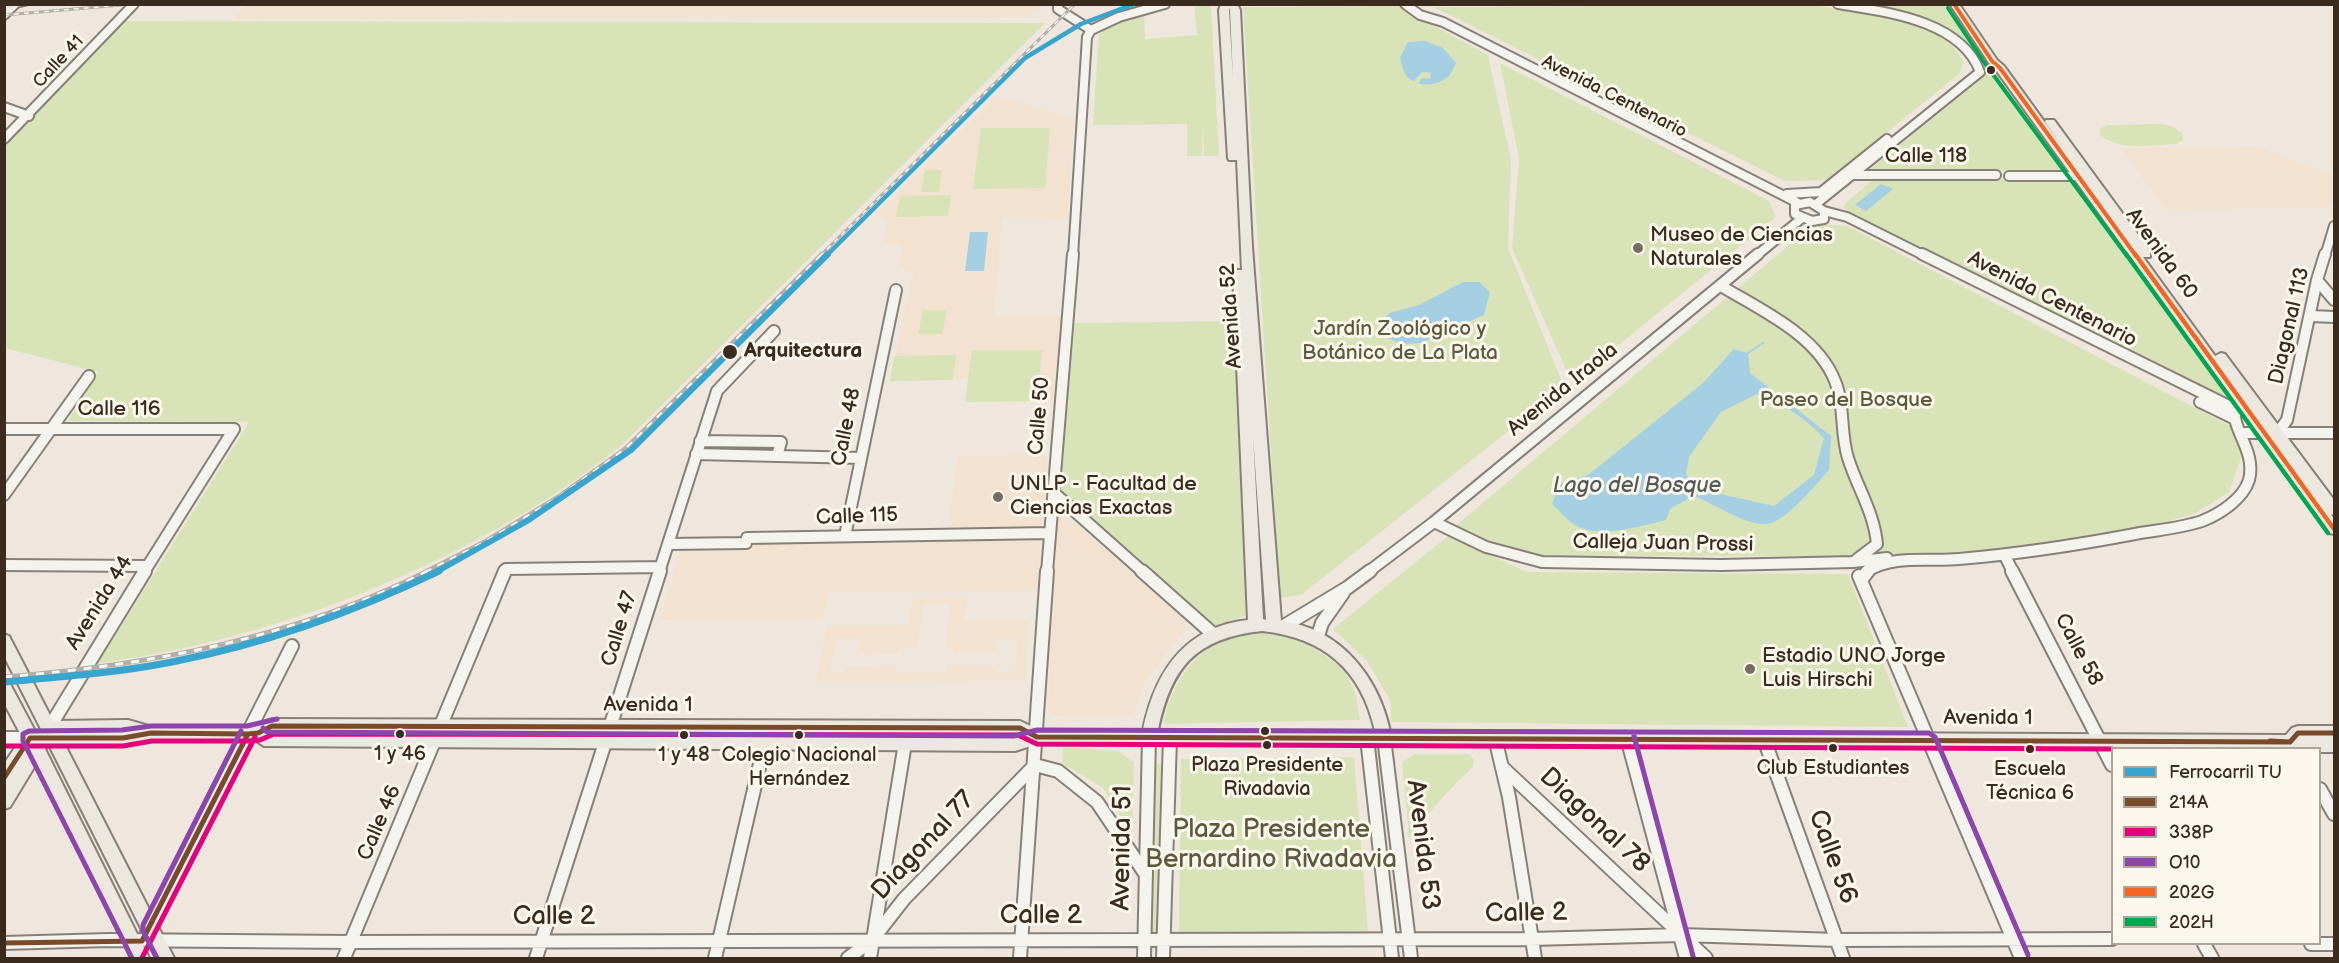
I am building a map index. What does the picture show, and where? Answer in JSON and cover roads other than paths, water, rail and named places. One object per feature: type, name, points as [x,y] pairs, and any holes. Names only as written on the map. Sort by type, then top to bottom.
[{"type":"main road","name":"Avenida 52","points":[[1226,4],[1224,10],[1256,624]]},
{"type":"main road","name":"Avenida 52","points":[[1232,4],[1235,10],[1246,247],[1279,626]]},
{"type":"main road","name":"Avenida 60","points":[[1954,4],[1992,61],[2000,68],[2249,413],[2271,432],[2334,510]]},
{"type":"main road","name":"Avenida 60","points":[[1963,4],[2091,176],[2271,432],[2334,529]]},
{"type":"main road","points":[[1149,738],[1156,703],[1166,679],[1188,652],[1213,634],[1256,624],[1279,626],[1317,639],[1353,667],[1374,698],[1376,738]]},
{"type":"main road","points":[[4,640],[43,738],[141,946],[165,958]]},
{"type":"main road","points":[[6,699],[43,738]]},
{"type":"main road","name":"Avenida 1","points":[[43,738],[123,738],[151,733],[253,733],[264,739],[438,733],[906,735],[1015,744],[1037,737],[2100,740],[2334,745]]},
{"type":"main road","name":"Avenida 1","points":[[2293,745],[2298,733],[2334,733]]},
{"type":"main road","name":"Avenida 1","points":[[607,734],[765,742],[906,735]]},
{"type":"main road","name":"Avenida 44","points":[[4,779],[43,738]]},
{"type":"main road","name":"Avenida 44","points":[[4,802],[43,738]]},
{"type":"street","name":"Calle 41","points":[[6,136],[29,116],[135,4]]},
{"type":"street","points":[[1058,4],[1058,9],[1091,30],[1119,17],[1165,4]]},
{"type":"street","points":[[1405,4],[1420,15],[1443,22],[1780,193],[1796,205],[1816,204],[1855,175],[1980,72],[1980,66],[1971,53],[1949,35],[1909,20],[1838,4]]},
{"type":"street","points":[[4,15],[14,5]]},
{"type":"street","name":"Avenida Centenario","points":[[1420,15],[1796,205]]},
{"type":"street","name":"Calle 50","points":[[1020,958],[1053,492],[1072,272],[1087,37],[1091,30]]},
{"type":"street","points":[[1780,193],[1821,192],[1962,81],[1972,70],[1980,66]]},
{"type":"street","points":[[4,106],[29,116]]},
{"type":"street","name":"Calle 118","points":[[1855,175],[1996,175]]},
{"type":"street","points":[[2009,176],[2091,176]]},
{"type":"street","name":"Avenida Centenario","points":[[1816,204],[2233,414],[2249,413]]},
{"type":"street","points":[[1796,205],[1795,214],[1812,221],[1821,220],[1826,216],[1824,210]]},
{"type":"street","name":"Avenida Iraola","points":[[1279,626],[1347,588],[1434,522],[1802,218]]},
{"type":"street","name":"Diagonal 113","points":[[2271,432],[2287,420],[2312,316],[2317,280],[2334,226]]},
{"type":"street","points":[[2317,280],[2334,300]]},
{"type":"street","points":[[1721,286],[1809,344],[1823,358],[1835,382],[1847,454],[1877,529],[1877,544],[1853,562],[2021,958]]},
{"type":"street","name":"Calle 48","points":[[845,536],[896,290]]},
{"type":"street","points":[[2312,316],[2334,316]]},
{"type":"street","name":"Calle 47","points":[[536,958],[717,391],[774,331]]},
{"type":"street","points":[[4,495],[89,376]]},
{"type":"street","name":"Calleja Juan Prossi","points":[[1861,580],[1863,574],[1869,569],[1899,561],[2005,556],[2202,521],[2231,507],[2248,484],[2251,463],[2243,433],[2233,414]]},
{"type":"street","name":"Calle 116","points":[[4,429],[234,429]]},
{"type":"street","name":"Avenida 44","points":[[43,738],[147,566],[234,429]]},
{"type":"street","points":[[2243,433],[2334,433]]},
{"type":"street","points":[[700,441],[781,442],[777,456]]},
{"type":"street","points":[[696,454],[861,458]]},
{"type":"street","points":[[1053,492],[1213,634]]},
{"type":"street","name":"Calleja Juan Prossi","points":[[1434,522],[1447,530],[1514,558],[1542,562],[1721,565],[1853,562],[1884,558],[1899,561]]},
{"type":"street","name":"Calle 115","points":[[668,544],[746,543],[747,538],[1050,533]]},
{"type":"street","name":"Calle 58","points":[[2005,556],[2111,763]]},
{"type":"street","points":[[4,565],[147,566]]},
{"type":"street","name":"Calle 46","points":[[344,958],[506,569],[660,567]]},
{"type":"street","name":"Avenida Iraola","points":[[1317,639],[1322,623],[1347,588]]},
{"type":"street","points":[[141,946],[253,733],[292,646]]},
{"type":"street","points":[[870,958],[906,735]]},
{"type":"street","name":"Avenida 1","points":[[4,738],[43,738]]},
{"type":"street","name":"Avenida 51","points":[[1144,958],[1149,738]]},
{"type":"street","name":"Avenida 51","points":[[1163,958],[1170,738]]},
{"type":"street","name":"Avenida 53","points":[[1376,738],[1411,958]]},
{"type":"street","name":"Avenida 53","points":[[1376,738],[1392,958]]},
{"type":"street","points":[[1495,738],[1502,766],[1535,958]]},
{"type":"street","points":[[1628,738],[1686,958]]},
{"type":"street","name":"Calle 56","points":[[1764,739],[1843,958]]},
{"type":"street","points":[[715,958],[765,742]]},
{"type":"street","points":[[1035,765],[1058,771],[1096,802],[1146,875]]},
{"type":"street","name":"Diagonal 77","points":[[848,958],[872,940],[904,899],[1035,765]]},
{"type":"street","name":"Diagonal 78","points":[[1502,766],[1706,958]]},
{"type":"street","points":[[2321,792],[2334,814]]},
{"type":"street","name":"Calle 2","points":[[4,943],[141,946],[541,941],[1532,939],[1681,935],[1837,940],[2111,939]]},
{"type":"water","points":[[1425,41],[1443,48],[1456,63],[1448,77],[1438,83],[1418,83],[1422,78],[1430,79],[1431,73],[1422,72],[1414,81],[1404,71],[1400,57],[1408,42]]},
{"type":"water","points":[[1881,184],[1893,189],[1866,211],[1855,205]]},
{"type":"water","points":[[970,232],[988,232],[984,271],[965,271]]},
{"type":"water","points":[[1463,282],[1479,282],[1490,292],[1484,315],[1421,343],[1402,344],[1382,336],[1378,323],[1390,313],[1419,305]]},
{"type":"water","name":"Lago del Bosque","points":[[1734,349],[1748,353],[1750,373],[1831,436],[1829,470],[1792,510],[1775,522],[1759,524],[1730,514],[1694,496],[1670,509],[1666,520],[1622,530],[1598,531],[1587,530],[1574,524],[1552,504],[1559,484],[1588,475],[1703,383]],"holes":[[[1757,394],[1793,412],[1824,438],[1814,475],[1774,506],[1699,489],[1686,474],[1689,457],[1721,412]]]},
{"type":"waterway","points":[[1748,353],[1763,343]]},
{"type":"railway","points":[[4,15],[134,4]]},
{"type":"railway","points":[[820,256],[1075,4]]},
{"type":"railway","points":[[425,572],[486,541],[558,497],[626,448],[822,254]]},
{"type":"railway","points":[[4,677],[114,665],[221,645],[326,614],[428,571]]},
{"type":"rail line","name":"TU","points":[[4,682],[151,666],[254,642],[376,599],[491,543],[562,498],[631,450],[1025,58],[1081,24],[1134,4]]},
{"type":"place","name":"Museo de Ciencias Naturales","points":[[1638,248]]},
{"type":"place","name":"Arquitectura","points":[[730,352]]},
{"type":"place","name":"UNLP - Facultad de Ciencias Exactas","points":[[998,497]]},
{"type":"place","name":"Estadio UNO Jorge Luis Hirschi","points":[[1750,669]]},
{"type":"place","name":"1 y 46","points":[[400,734]]},
{"type":"place","name":"1 y 48","points":[[684,735]]},
{"type":"place","name":"Colegio Nacional Hernández","points":[[799,735]]},
{"type":"place","name":"Plaza Presidente Rivadavia","points":[[1267,745]]},
{"type":"place","name":"Club Estudiantes","points":[[1833,748]]},
{"type":"place","name":"Escuela Técnica 6","points":[[2030,749]]},
{"type":"park label","name":"Jardín Zoológico y Botánico de La Plata","points":[[1400,342]]},
{"type":"park label","name":"Paseo del Bosque","points":[[1846,401]]},
{"type":"park label","name":"Plaza Presidente Bernardino Rivadavia","points":[[1271,845]]}]
